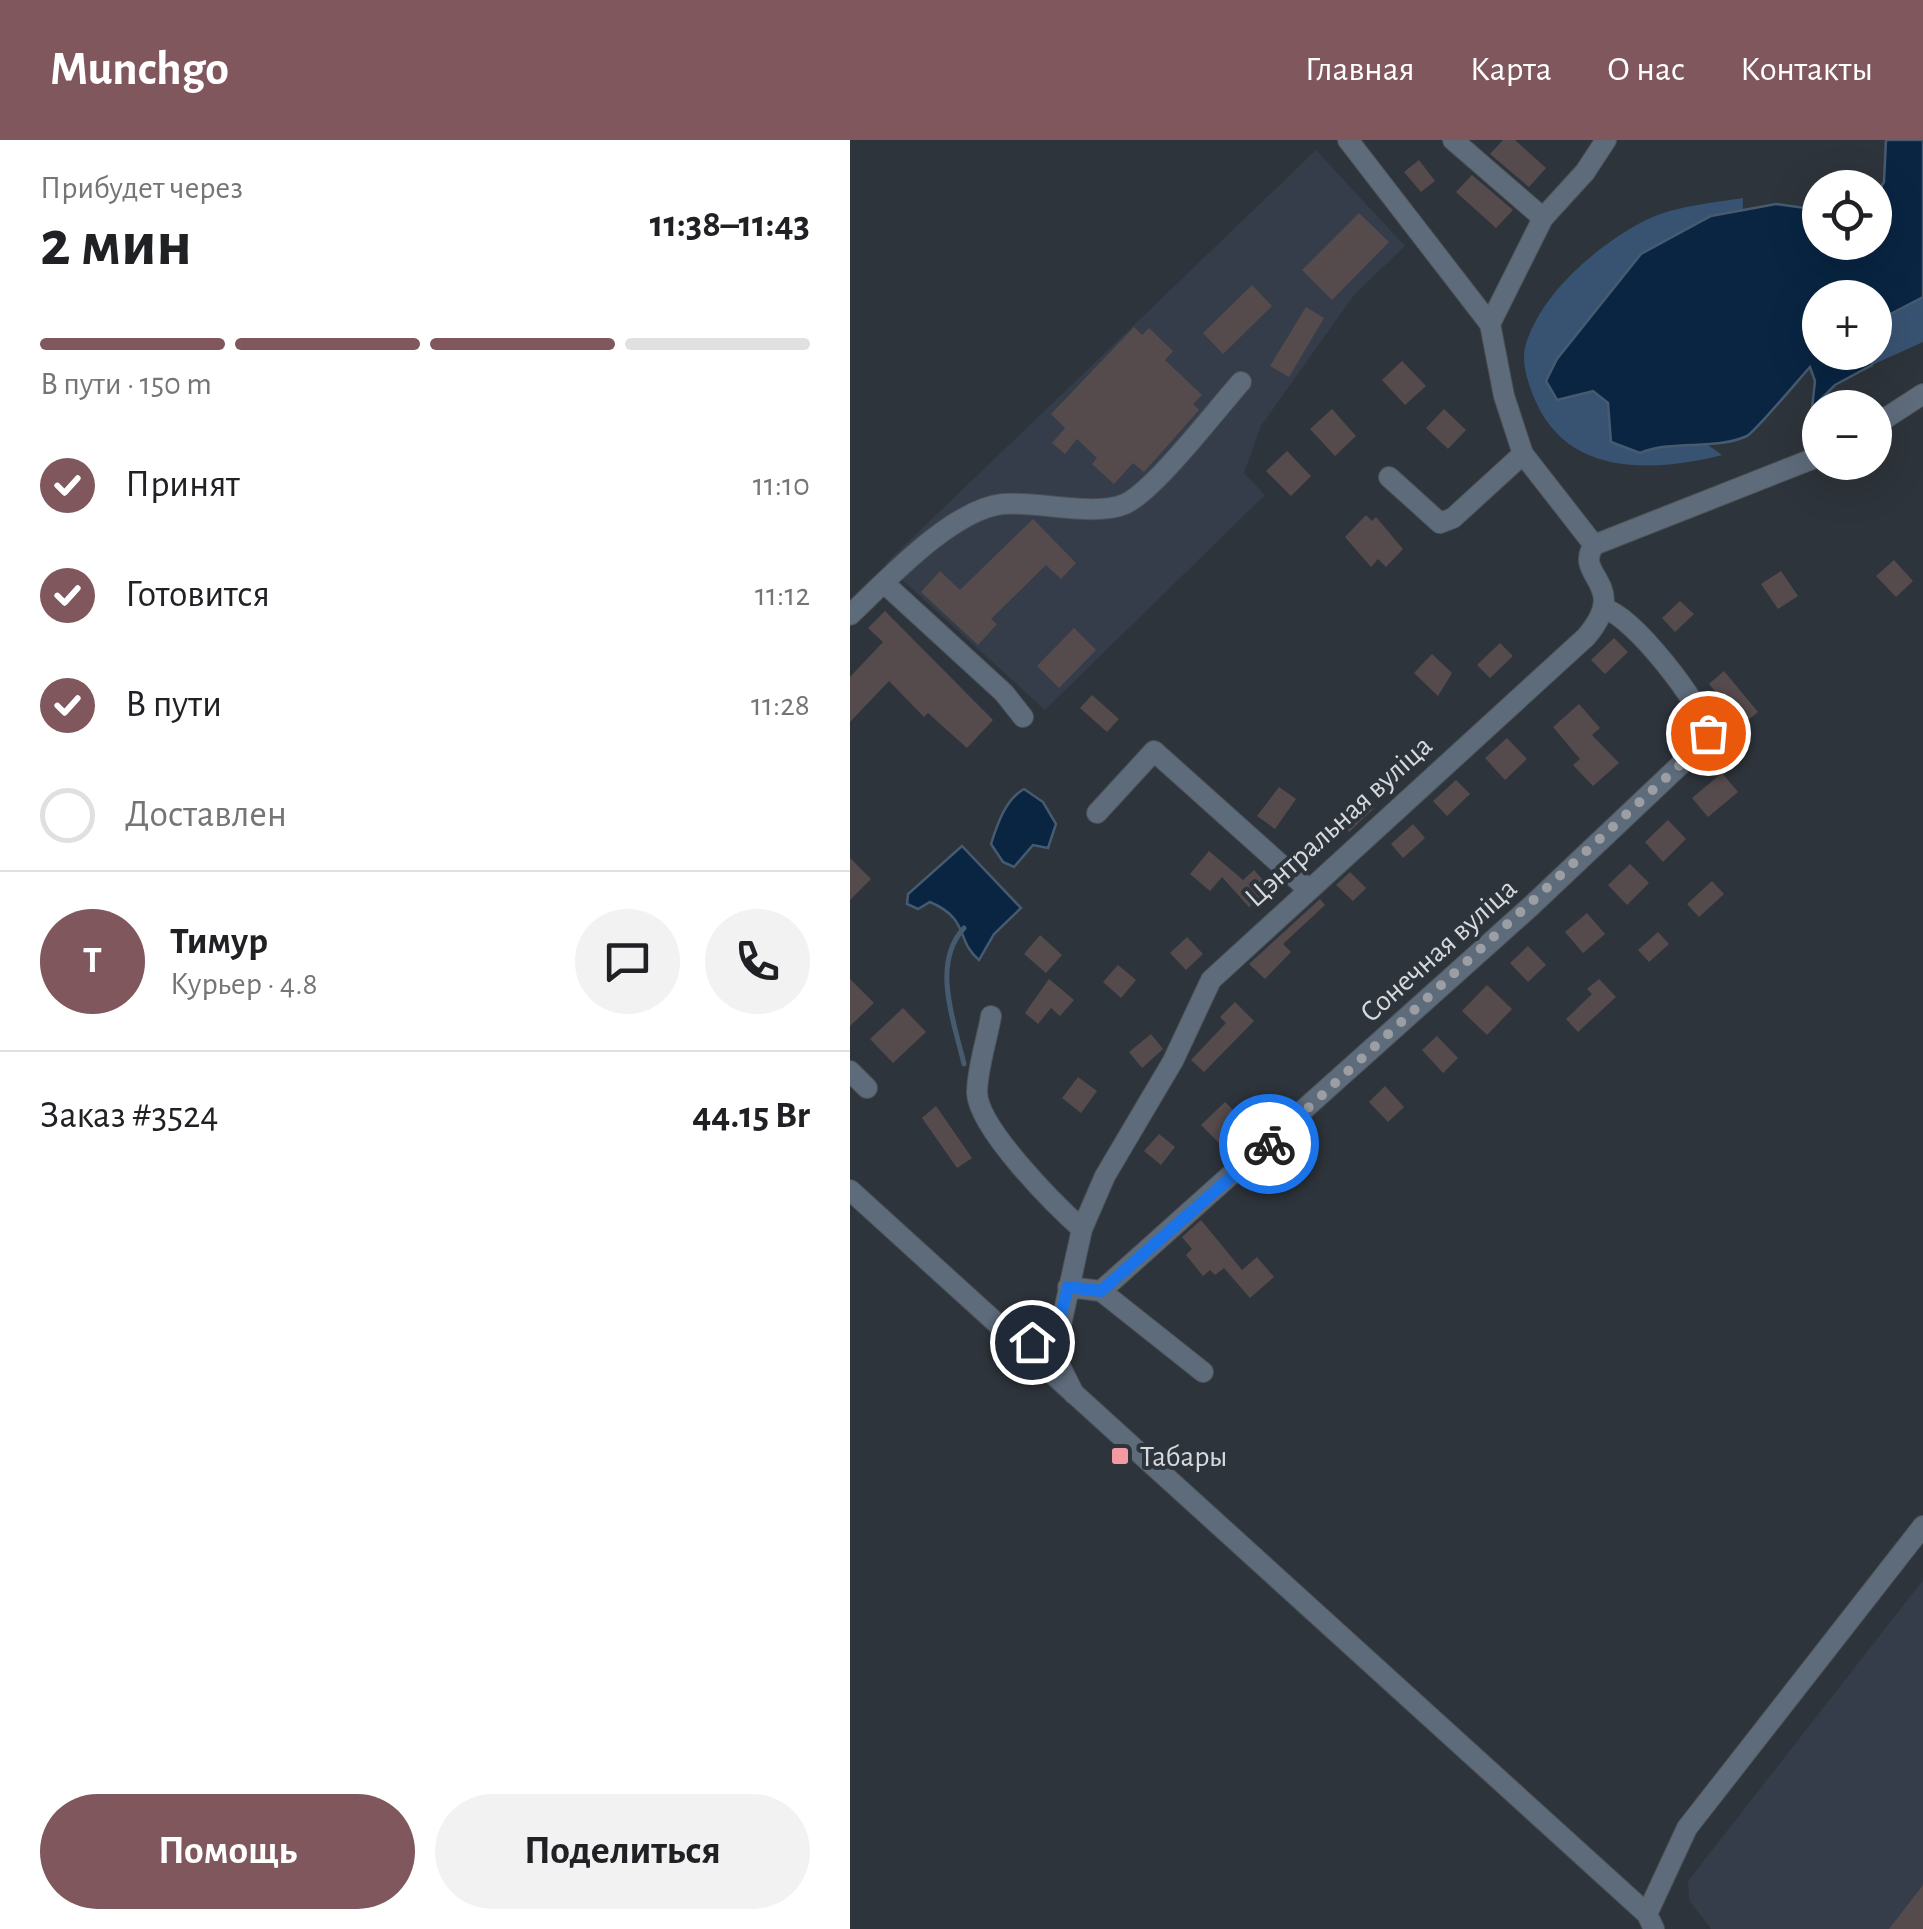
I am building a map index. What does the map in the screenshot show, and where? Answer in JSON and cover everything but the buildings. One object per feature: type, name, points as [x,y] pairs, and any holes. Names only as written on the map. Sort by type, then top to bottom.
[{"type":"street","points":[[1348,140],[1490,324],[1504,396],[1523,454],[1594,546]]},
{"type":"street","points":[[1453,140],[1543,218]]},
{"type":"street","points":[[1490,324],[1543,218],[1606,140]]},
{"type":"street","points":[[850,615],[889,577],[984,509],[1003,504],[1122,506],[1137,497],[1241,382]]},
{"type":"street","points":[[1892,414],[1923,394]]},
{"type":"street","points":[[1389,477],[1440,522],[1452,518],[1523,454]]},
{"type":"street","points":[[1606,609],[1605,596],[1589,563],[1594,546],[1638,524],[1802,463]]},
{"type":"street","points":[[889,577],[1023,716]]},
{"type":"street","name":"Цэнтральная вуліца","points":[[1074,1394],[1060,1364],[1058,1323],[1082,1229],[1105,1176],[1174,1061],[1212,980],[1586,636],[1606,609]]},
{"type":"street","name":"Сонечная вуліца","points":[[1101,1291],[1530,907],[1702,742],[1708,733],[1704,713],[1624,618],[1606,609]]},
{"type":"street","points":[[1097,812],[1154,751],[1308,889]]},
{"type":"street","points":[[991,1016],[977,1092],[982,1114],[1058,1207],[1082,1229]]},
{"type":"street","points":[[850,1071],[867,1088]]},
{"type":"street","points":[[850,1190],[1651,1921],[1687,1828],[1923,1526]]},
{"type":"street","points":[[1068,1287],[1101,1291],[1203,1372]]},
{"type":"street","points":[[1008,1334],[1040,1341],[1058,1323]]},
{"type":"shaded area","points":[[1886,140],[1923,140],[1923,297],[1892,313],[1892,280],[1802,280],[1802,370],[1807,370],[1747,436],[1640,453],[1611,442],[1608,403],[1593,391],[1557,400],[1546,381],[1557,359],[1641,254],[1711,216],[1776,204],[1802,208],[1802,260],[1892,260],[1892,170],[1885,170]]},
{"type":"shaded area","points":[[1316,150],[1405,246],[1354,295],[1261,426],[1244,473],[1265,495],[1045,710],[885,564]]},
{"type":"shaded area","points":[[1743,198],[1742,233],[1581,380],[1694,435],[1722,455],[1642,465],[1592,456],[1570,444],[1551,427],[1536,402],[1525,366],[1526,344],[1545,306],[1592,256],[1646,220],[1681,208]]},
{"type":"shaded area","points":[[1923,281],[1923,342],[1892,356],[1892,296]]},
{"type":"shaded area","points":[[1811,370],[1863,370],[1830,390],[1814,390]]},
{"type":"shaded area","points":[[1024,789],[1043,802],[1056,824],[1048,848],[1033,845],[1014,867],[1003,862],[991,844],[1007,806]]},
{"type":"shaded area","points":[[962,846],[1021,908],[994,934],[979,960],[957,923],[943,909],[930,902],[918,909],[907,904],[908,894]]},
{"type":"shaded area","points":[[1923,1580],[1923,1929],[1711,1929],[1689,1900],[1688,1881]]},
{"type":"waterway","points":[[964,928],[954,942],[947,976],[964,1064]]},
{"type":"way so far","points":[[1269,1144],[1530,907],[1695,751],[1708,733]]},
{"type":"place","name":"Табары","points":[[1120,1456]]},
{"type":"route","points":[[1032,1342],[1047,1337],[1058,1323],[1068,1287],[1101,1291],[1269,1144]]}]
